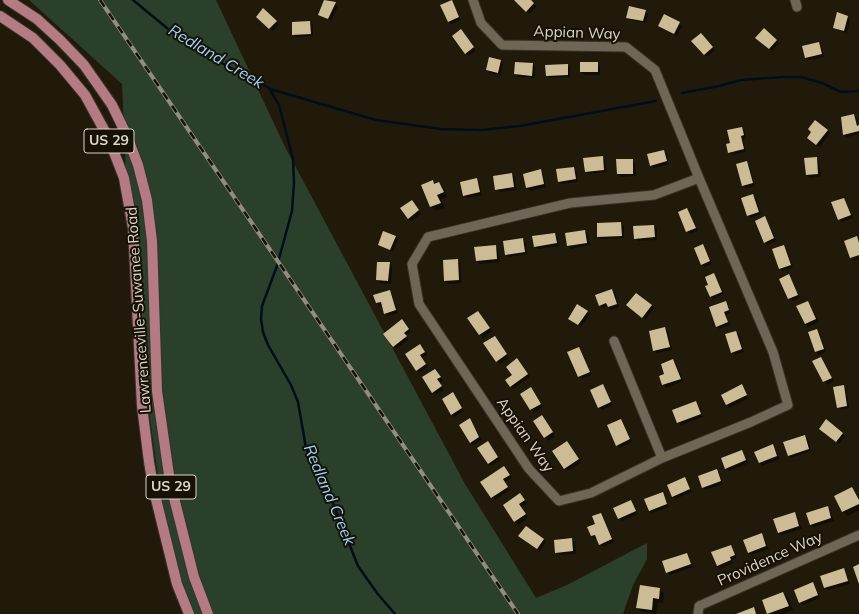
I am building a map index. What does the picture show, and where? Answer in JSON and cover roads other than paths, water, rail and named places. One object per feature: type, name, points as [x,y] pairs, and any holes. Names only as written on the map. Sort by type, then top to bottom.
[{"type":"main road","name":"Lawrenceville-Suwanee Road","points":[[8,0],[37,20],[73,52],[112,105],[127,136],[138,165],[147,200],[152,241],[157,391],[170,482],[194,577],[208,614]]},
{"type":"main road","name":"Lawrenceville-Suwanee Road","points":[[0,16],[33,38],[60,65],[85,95],[108,137],[124,178],[133,228],[142,406],[149,462],[154,492],[177,584],[189,614]]},
{"type":"main road","points":[[60,65],[73,52]]},
{"type":"main road","points":[[137,318],[155,316]]},
{"type":"main road","points":[[177,584],[194,577]]},
{"type":"street","name":"Appian Way","points":[[473,0],[481,23],[502,45],[626,47],[655,70],[698,178],[773,352],[788,405],[751,422],[662,458],[591,493],[559,501],[529,469],[419,304],[412,264],[428,237],[570,203],[654,195],[698,178]]},
{"type":"street","points":[[614,341],[662,458]]},
{"type":"street","name":"Providence Way","points":[[698,614],[699,606],[859,535]]},
{"type":"waterway","name":"Redland Creek","points":[[133,0],[173,33],[214,59],[269,88],[279,105],[293,159],[294,183],[292,211],[277,266],[262,306],[261,319],[263,332],[268,345],[291,385],[298,402],[306,448],[325,483],[358,566],[377,593],[395,614]]},
{"type":"waterway","points":[[682,93],[741,80],[782,77],[801,77],[822,83],[841,92],[859,91]]},
{"type":"waterway","points":[[270,89],[376,120],[441,129],[481,130],[520,126],[656,101]]},
{"type":"railway","points":[[100,0],[518,614]]}]
